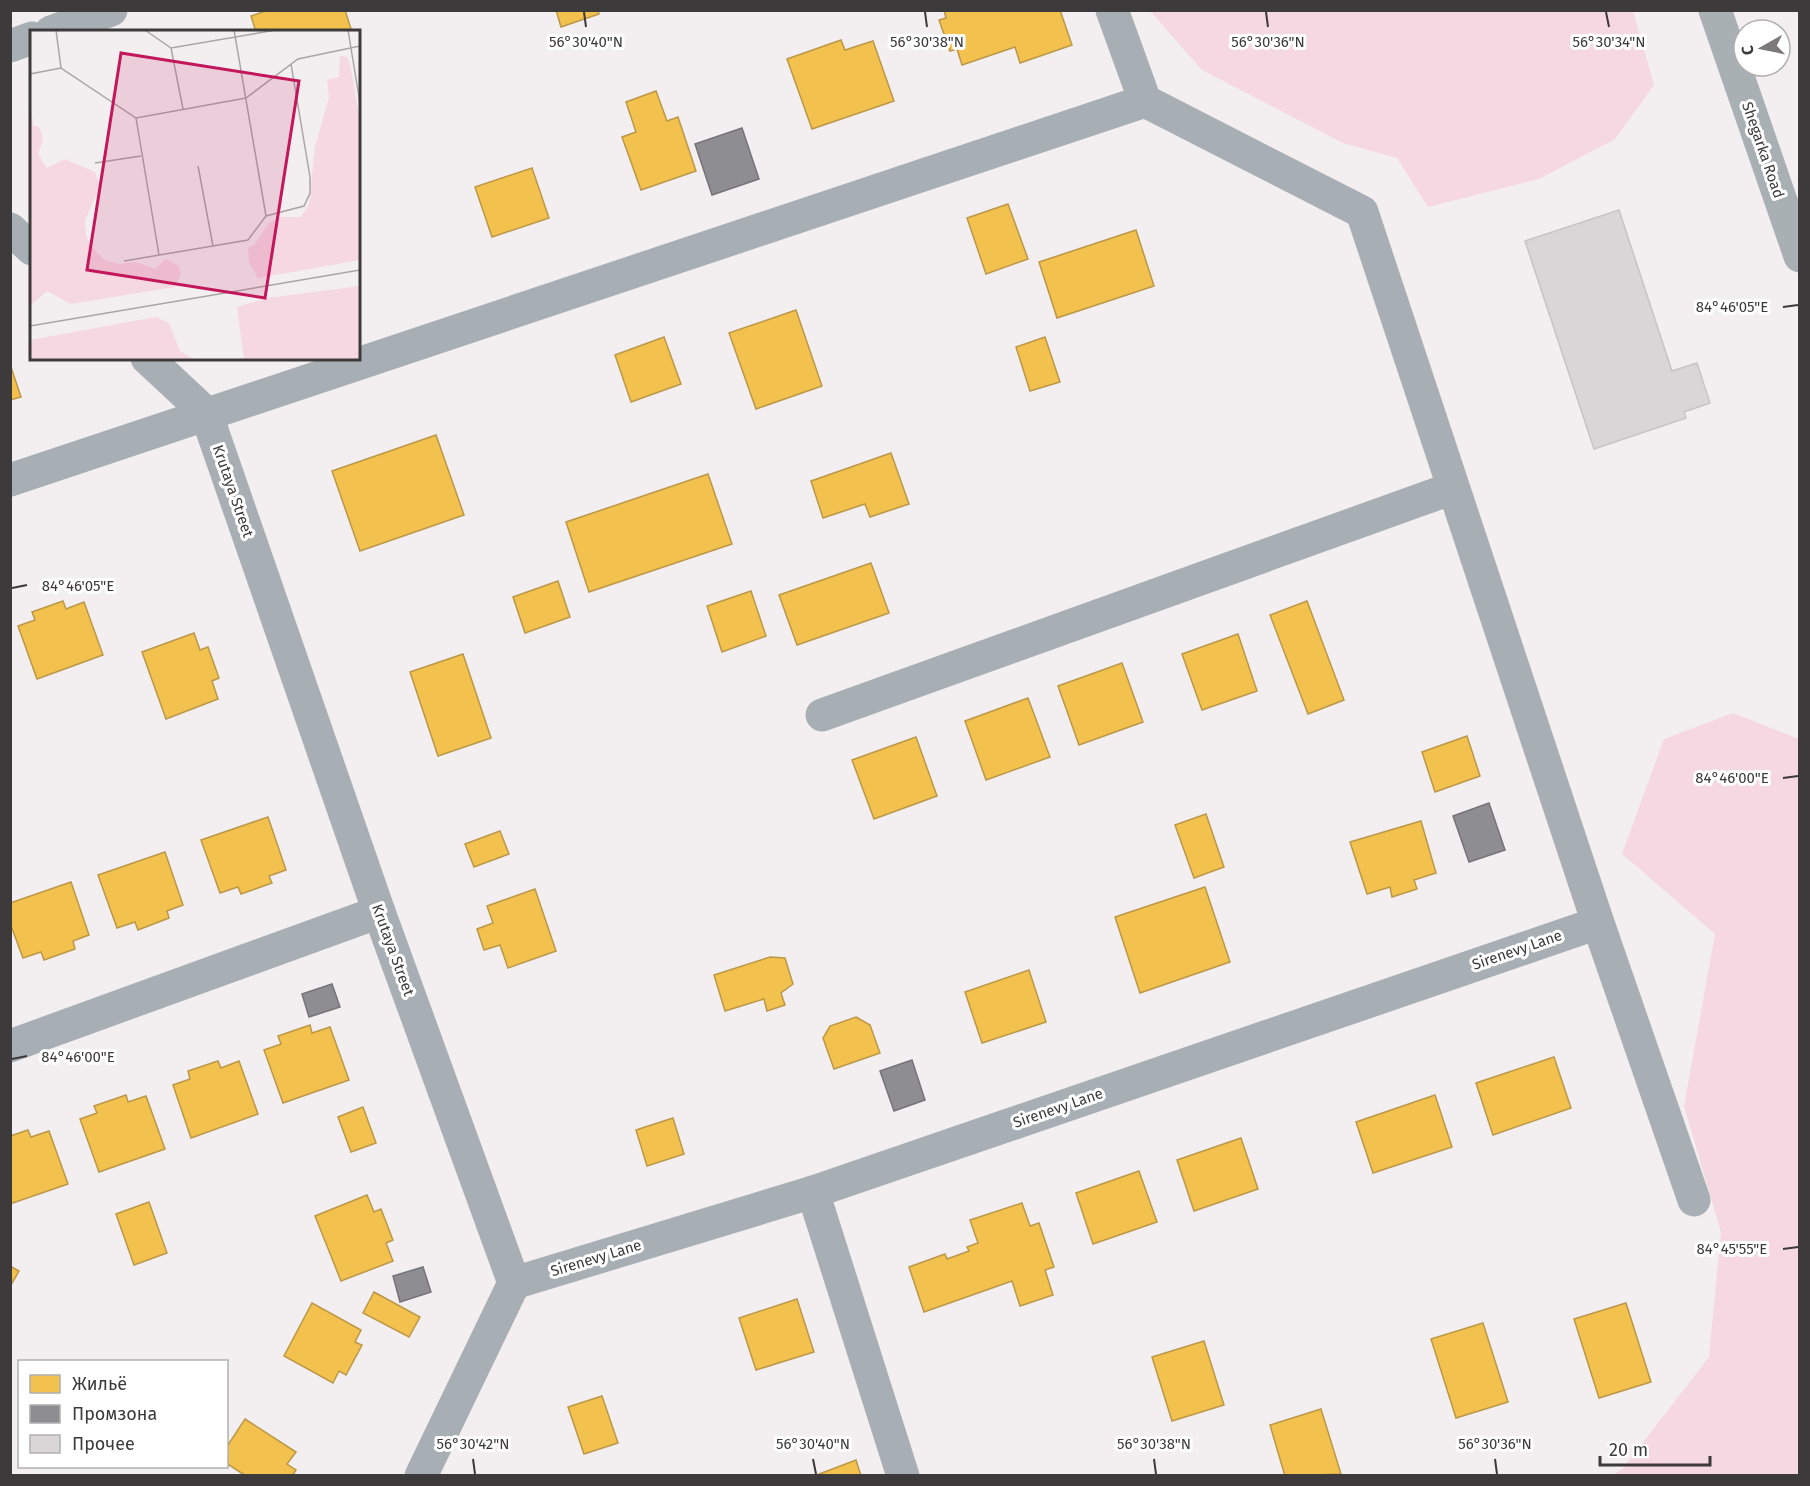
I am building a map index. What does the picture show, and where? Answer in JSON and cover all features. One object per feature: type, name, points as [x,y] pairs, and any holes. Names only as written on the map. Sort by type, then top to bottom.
[{"type":"main road","name":"Shegarka Road","points":[[1715,10],[1800,256]]},
{"type":"street","points":[[56,30],[111,10]]},
{"type":"street","points":[[1112,10],[1145,101],[1362,212],[1598,923],[1694,1200]]},
{"type":"street","points":[[10,46],[30,39]]},
{"type":"street","points":[[10,480],[1145,101]]},
{"type":"street","points":[[10,229],[30,247]]},
{"type":"street","points":[[149,360],[206,413]]},
{"type":"street","name":"Krutaya Street","points":[[206,413],[379,912],[514,1283]]},
{"type":"street","points":[[822,715],[1453,488]]},
{"type":"street","points":[[10,1046],[379,912]]},
{"type":"street","name":"Sirenevy Lane","points":[[514,1283],[813,1192],[1598,923]]},
{"type":"street","points":[[813,1192],[903,1476]]},
{"type":"street","points":[[421,1476],[514,1283]]},
{"type":"shaded area","points":[[1150,11],[1633,11],[1654,85],[1615,139],[1539,179],[1428,207],[1397,158],[1343,143],[1202,70]]},
{"type":"shaded area","points":[[1733,713],[1799,739],[1799,1475],[1613,1475],[1623,1468],[1709,1357],[1721,1232],[1684,1106],[1715,934],[1622,854],[1664,739]]},
{"type":"building: Жильё","points":[[268,10],[345,10],[351,30],[255,30],[251,16]]},
{"type":"building: Жильё","points":[[556,10],[598,10],[599,14],[561,27]]},
{"type":"building: Жильё","points":[[944,10],[1060,10],[1072,45],[1020,63],[1015,47],[962,65],[957,49],[950,51],[939,20],[946,18]]},
{"type":"building: Жильё","points":[[841,40],[845,50],[873,41],[894,101],[812,129],[787,59]]},
{"type":"building: Жильё","points":[[656,91],[667,121],[678,117],[696,171],[641,190],[622,137],[636,132],[626,102]]},
{"type":"building: Жильё","points":[[532,168],[549,218],[492,237],[475,187]]},
{"type":"building: Жильё","points":[[1008,204],[1028,259],[986,274],[967,218]]},
{"type":"building: Жильё","points":[[1136,230],[1154,286],[1057,318],[1039,262]]},
{"type":"building: Жильё","points":[[796,310],[822,386],[756,409],[729,333]]},
{"type":"building: Жильё","points":[[664,337],[681,384],[631,402],[615,355]]},
{"type":"building: Жильё","points":[[1045,337],[1060,382],[1030,391],[1016,347]]},
{"type":"building: Жильё","points":[[10,364],[21,397],[10,400]]},
{"type":"building: Жильё","points":[[436,435],[464,515],[360,551],[332,471]]},
{"type":"building: Жильё","points":[[891,453],[909,504],[870,517],[865,504],[823,518],[811,481]]},
{"type":"building: Жильё","points":[[708,474],[732,544],[589,592],[566,522]]},
{"type":"building: Жильё","points":[[871,563],[889,613],[797,645],[779,595]]},
{"type":"building: Жильё","points":[[558,581],[570,617],[525,633],[513,597]]},
{"type":"building: Жильё","points":[[751,591],[766,636],[722,652],[707,606]]},
{"type":"building: Жильё","points":[[63,601],[66,609],[84,602],[103,655],[37,679],[18,626],[35,620],[32,612]]},
{"type":"building: Жильё","points":[[1307,601],[1344,700],[1308,714],[1270,615]]},
{"type":"building: Жильё","points":[[194,633],[200,650],[208,647],[219,678],[212,681],[218,699],[166,719],[142,652]]},
{"type":"building: Жильё","points":[[1238,634],[1257,691],[1202,710],[1182,654]]},
{"type":"building: Жильё","points":[[463,654],[491,738],[438,756],[410,672]]},
{"type":"building: Жильё","points":[[1122,663],[1143,722],[1079,745],[1058,686]]},
{"type":"building: Жильё","points":[[1028,698],[1050,757],[986,780],[965,721]]},
{"type":"building: Жильё","points":[[1467,736],[1480,776],[1435,792],[1422,752]]},
{"type":"building: Жильё","points":[[916,737],[937,796],[874,819],[852,760]]},
{"type":"building: Жильё","points":[[1206,814],[1224,867],[1194,878],[1175,825]]},
{"type":"building: Жильё","points":[[268,817],[286,870],[269,876],[272,883],[241,894],[238,887],[220,893],[201,840]]},
{"type":"building: Жильё","points":[[1421,821],[1436,873],[1414,880],[1417,889],[1392,897],[1390,887],[1367,894],[1350,842]]},
{"type":"building: Жильё","points":[[500,831],[509,854],[474,867],[465,844]]},
{"type":"building: Жильё","points":[[165,852],[183,905],[167,911],[169,918],[138,930],[135,922],[117,928],[98,875]]},
{"type":"building: Жильё","points":[[71,882],[89,935],[73,941],[75,949],[44,960],[41,952],[23,958],[10,923],[10,903]]},
{"type":"building: Жильё","points":[[1205,887],[1230,962],[1140,993],[1115,917]]},
{"type":"building: Жильё","points":[[535,889],[556,951],[508,968],[500,945],[484,950],[477,929],[493,923],[487,906]]},
{"type":"building: Жильё","points":[[770,957],[785,958],[793,984],[781,993],[785,1005],[767,1011],[764,999],[725,1011],[714,975]]},
{"type":"building: Жильё","points":[[1029,970],[1046,1022],[982,1043],[965,992]]},
{"type":"building: Жильё","points":[[856,1017],[870,1025],[880,1053],[834,1069],[823,1038],[830,1026]]},
{"type":"building: Жильё","points":[[310,1025],[312,1033],[330,1027],[349,1080],[283,1103],[264,1050],[281,1044],[278,1036]]},
{"type":"building: Жильё","points":[[1554,1057],[1571,1108],[1493,1135],[1476,1083]]},
{"type":"building: Жильё","points":[[218,1061],[221,1068],[239,1061],[258,1114],[191,1138],[173,1085],[190,1079],[188,1071]]},
{"type":"building: Жильё","points":[[126,1095],[128,1102],[146,1096],[165,1149],[99,1172],[80,1119],[97,1113],[94,1106]]},
{"type":"building: Жильё","points":[[1435,1095],[1452,1147],[1373,1173],[1356,1122]]},
{"type":"building: Жильё","points":[[363,1107],[376,1143],[351,1152],[338,1117]]},
{"type":"building: Жильё","points":[[673,1118],[684,1154],[647,1166],[636,1130]]},
{"type":"building: Жильё","points":[[28,1130],[31,1137],[49,1131],[68,1184],[10,1204],[10,1136]]},
{"type":"building: Жильё","points":[[1241,1138],[1258,1189],[1194,1211],[1177,1160]]},
{"type":"building: Жильё","points":[[1139,1171],[1157,1222],[1093,1244],[1076,1193]]},
{"type":"building: Жильё","points":[[367,1195],[374,1212],[381,1209],[393,1240],[386,1243],[393,1261],[341,1281],[315,1216]]},
{"type":"building: Жильё","points":[[149,1202],[167,1253],[134,1265],[116,1214]]},
{"type":"building: Жильё","points":[[1022,1203],[1030,1226],[1039,1223],[1054,1267],[1045,1270],[1053,1295],[1020,1306],[1012,1281],[924,1312],[909,1267],[945,1254],[947,1259],[969,1251],[967,1247],[978,1243],[970,1220]]},
{"type":"building: Жильё","points":[[10,1266],[19,1271],[10,1287]]},
{"type":"building: Жильё","points":[[374,1292],[420,1317],[409,1337],[363,1313]]},
{"type":"building: Жильё","points":[[797,1299],[814,1352],[756,1370],[739,1318]]},
{"type":"building: Жильё","points":[[312,1303],[361,1330],[355,1342],[362,1345],[346,1375],[339,1371],[333,1383],[284,1356]]},
{"type":"building: Жильё","points":[[1626,1303],[1651,1382],[1599,1398],[1574,1319]]},
{"type":"building: Жильё","points":[[1483,1323],[1508,1402],[1456,1418],[1431,1339]]},
{"type":"building: Жильё","points":[[1204,1341],[1224,1405],[1172,1421],[1152,1357]]},
{"type":"building: Жильё","points":[[602,1396],[618,1443],[584,1454],[568,1407]]},
{"type":"building: Жильё","points":[[1321,1409],[1341,1474],[1285,1476],[1270,1425]]},
{"type":"building: Жильё","points":[[245,1419],[296,1452],[287,1464],[296,1470],[292,1476],[246,1476],[228,1464],[228,1445]]},
{"type":"building: Жильё","points":[[856,1460],[861,1476],[814,1476]]},
{"type":"building: Промзона","points":[[742,128],[759,179],[712,195],[695,144]]},
{"type":"building: Промзона","points":[[1489,803],[1505,850],[1469,862],[1453,816]]},
{"type":"building: Промзона","points":[[332,984],[340,1007],[309,1017],[302,994]]},
{"type":"building: Промзона","points":[[912,1060],[925,1100],[894,1111],[880,1071]]},
{"type":"building: Промзона","points":[[423,1267],[431,1292],[400,1302],[393,1276]]},
{"type":"building: Прочее","points":[[1619,210],[1672,371],[1697,363],[1710,403],[1684,412],[1686,418],[1594,449],[1525,241]]}]
